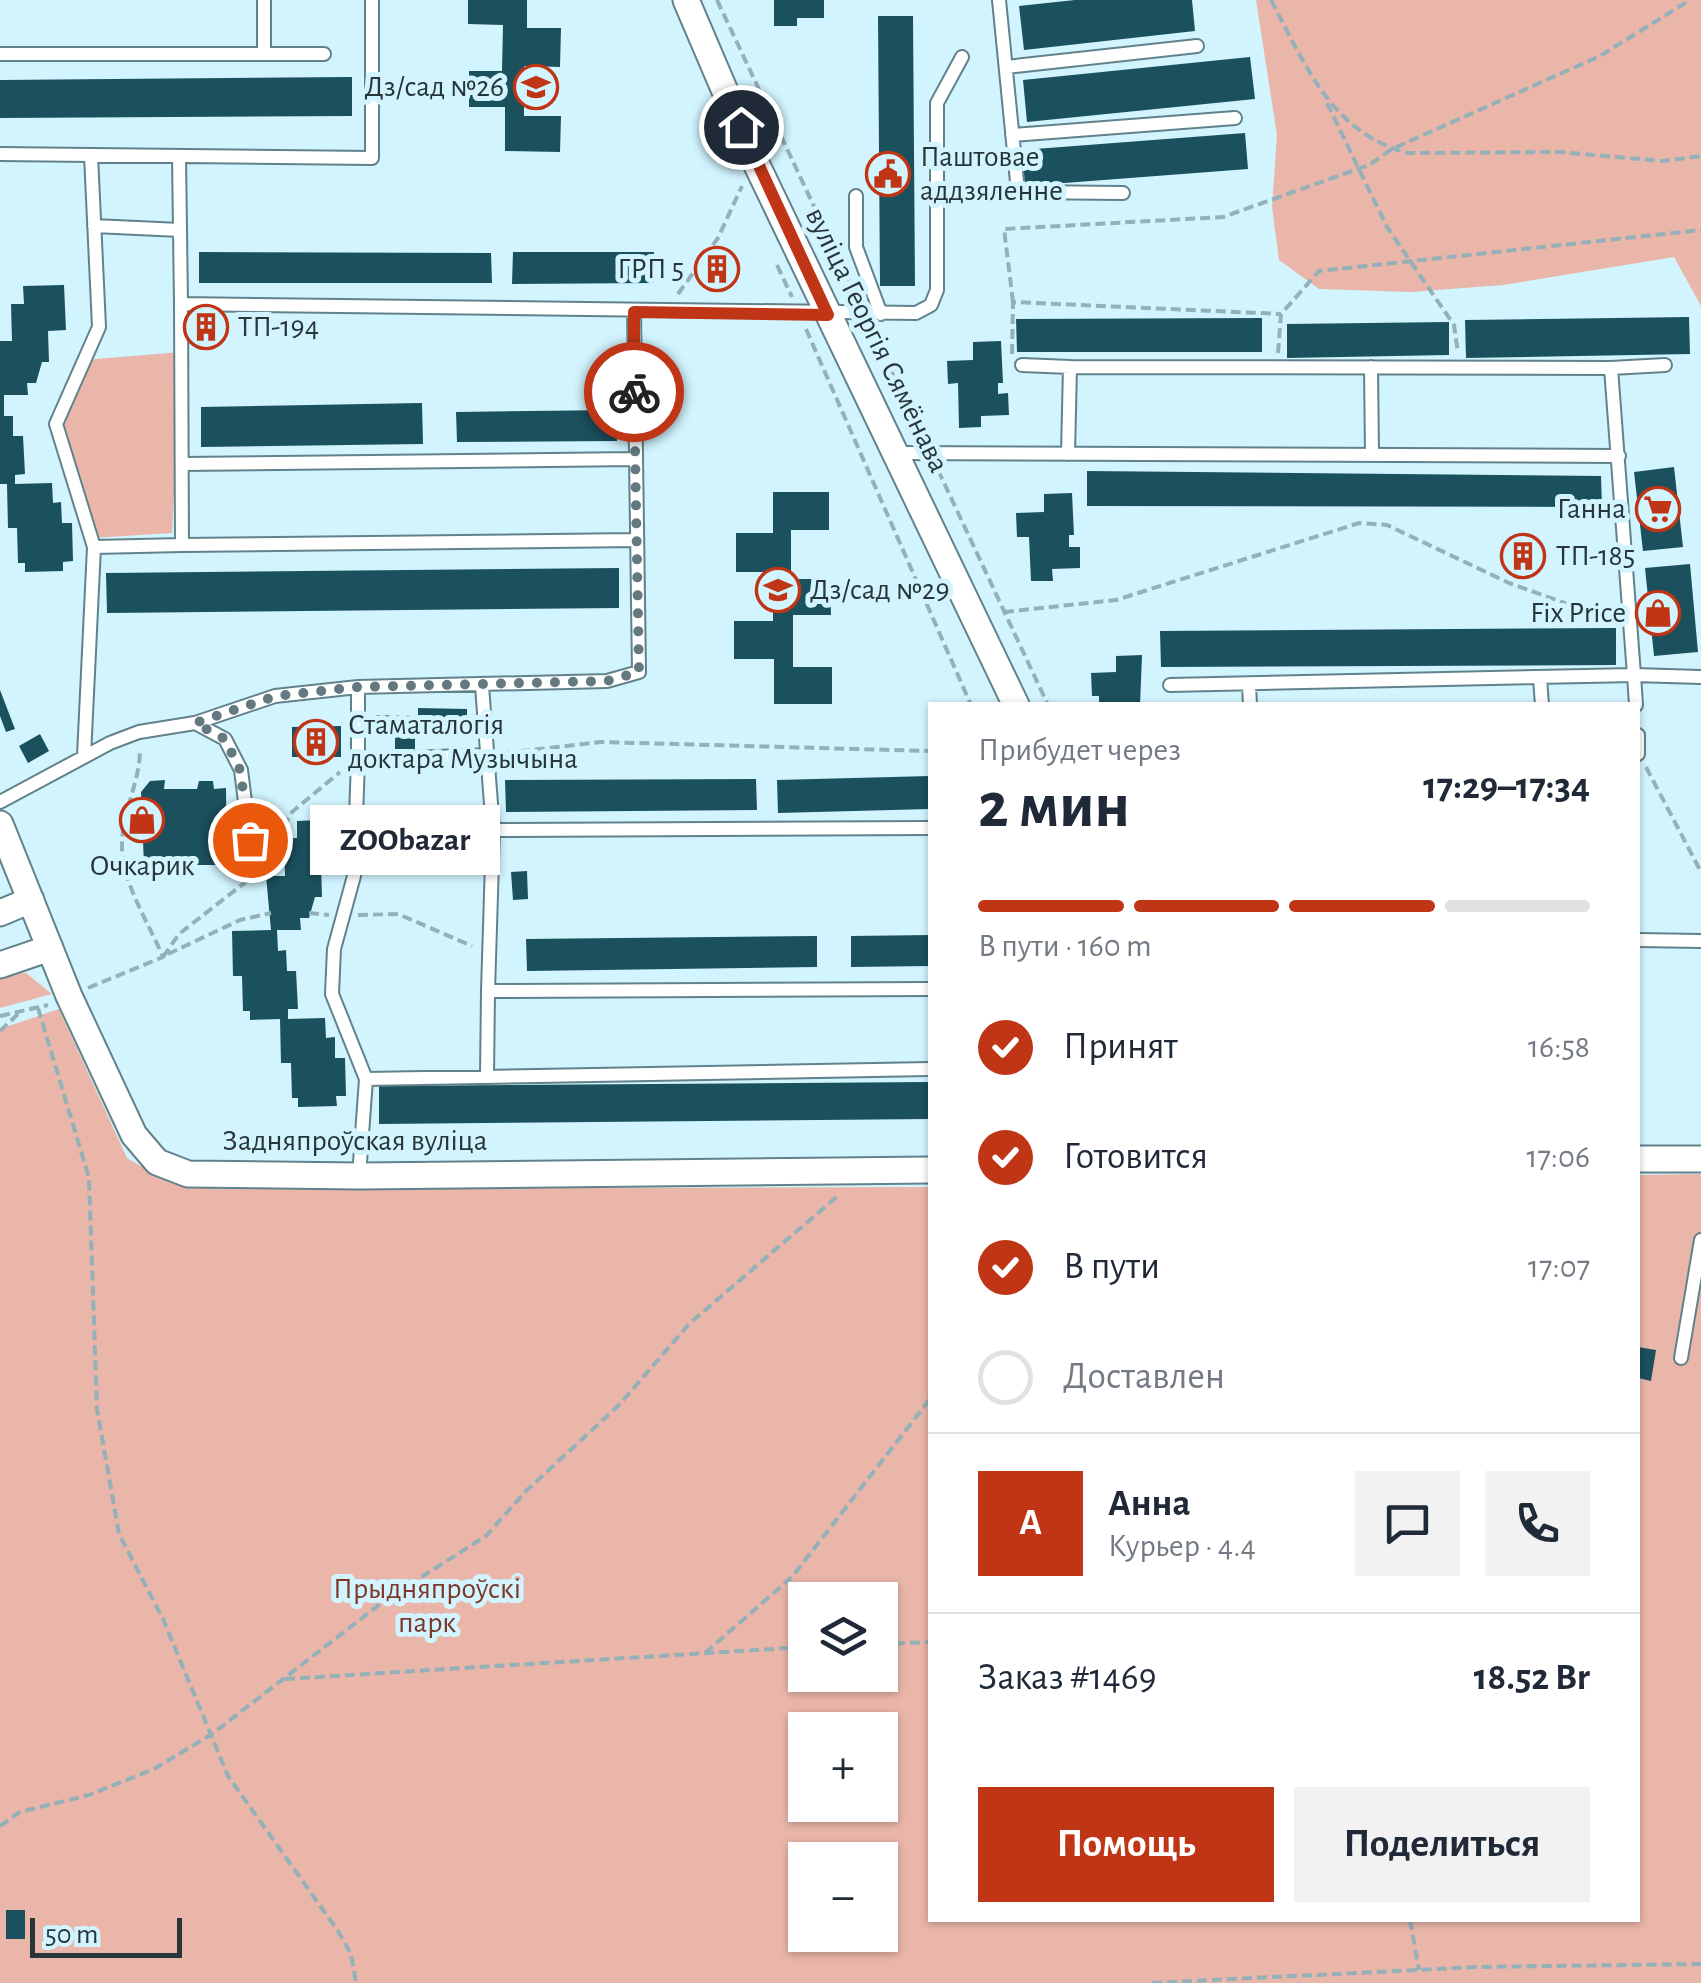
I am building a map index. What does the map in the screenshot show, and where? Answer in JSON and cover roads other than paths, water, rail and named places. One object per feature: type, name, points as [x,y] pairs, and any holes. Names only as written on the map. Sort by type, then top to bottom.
[{"type":"street","name":"вуліца Георгія Сямёнава","points":[[686,0],[754,158],[1015,702]]},
{"type":"street","name":"Задняпроўская вуліца","points":[[0,824],[50,948],[134,1135],[156,1162],[188,1174],[928,1170]]},
{"type":"street","points":[[0,913],[31,900]]},
{"type":"street","points":[[0,965],[50,948]]},
{"type":"street","points":[[1640,1159],[1701,1158]]},
{"type":"lane","points":[[264,0],[264,54]]},
{"type":"lane","points":[[0,154],[372,158],[372,0]]},
{"type":"lane","points":[[999,0],[1018,192],[1124,193]]},
{"type":"lane","points":[[1006,67],[1196,46]]},
{"type":"lane","points":[[0,54],[324,54]]},
{"type":"lane","points":[[182,304],[828,315],[916,313],[931,305],[937,290],[938,102],[962,58]]},
{"type":"lane","points":[[1012,134],[1234,118]]},
{"type":"lane","points":[[84,756],[94,547],[56,424],[99,327],[91,155]]},
{"type":"lane","points":[[179,156],[182,546]]},
{"type":"lane","points":[[856,196],[856,248],[882,314]]},
{"type":"lane","points":[[94,226],[180,230]]},
{"type":"lane","points":[[0,802],[84,756],[139,732],[195,723],[276,696],[358,687],[607,681],[639,672],[634,312]]},
{"type":"lane","points":[[1022,365],[1371,368],[1665,365]]},
{"type":"lane","points":[[1068,454],[1070,367]]},
{"type":"lane","points":[[1371,368],[1372,455]]},
{"type":"lane","points":[[1611,368],[1636,702]]},
{"type":"lane","points":[[894,453],[1619,456]]},
{"type":"lane","points":[[182,464],[634,460]]},
{"type":"lane","points":[[94,547],[636,540]]},
{"type":"lane","points":[[1170,684],[1249,686],[1634,675],[1701,677]]},
{"type":"lane","points":[[1540,678],[1542,702]]},
{"type":"lane","points":[[482,686],[493,830],[487,1077]]},
{"type":"lane","points":[[1249,686],[1250,702]]},
{"type":"lane","points":[[358,687],[354,876],[334,948],[332,994],[366,1079],[358,1176]]},
{"type":"lane","points":[[195,723],[225,739],[240,770],[250,840]]},
{"type":"lane","points":[[358,760],[488,755]]},
{"type":"lane","points":[[356,820],[493,830],[928,828]]},
{"type":"lane","points":[[1640,940],[1701,941]]},
{"type":"lane","points":[[488,992],[928,990]]},
{"type":"lane","points":[[366,1079],[928,1069]]},
{"type":"lane","points":[[1681,1358],[1701,1240]]},
{"type":"place","name":"Дз/сад №26","points":[[536,87]]},
{"type":"place","name":"Паштовае аддзяленне","points":[[888,174]]},
{"type":"place","name":"ГРП 5","points":[[717,269]]},
{"type":"place","name":"ТП-194","points":[[206,327]]},
{"type":"place","name":"Ганна","points":[[1658,509]]},
{"type":"place","name":"ТП-185","points":[[1523,556]]},
{"type":"place","name":"Дз/сад №29","points":[[778,590]]},
{"type":"place","name":"Fix Price","points":[[1658,613]]},
{"type":"place","name":"Стаматалогія доктара Музычына","points":[[316,742]]},
{"type":"place","name":"Очкарик","points":[[142,820]]},
{"type":"place","name":"ZOObazar","points":[[250,840]]},
{"type":"park label","name":"Прыдняпроўскі парк","points":[[427,1606]]}]
